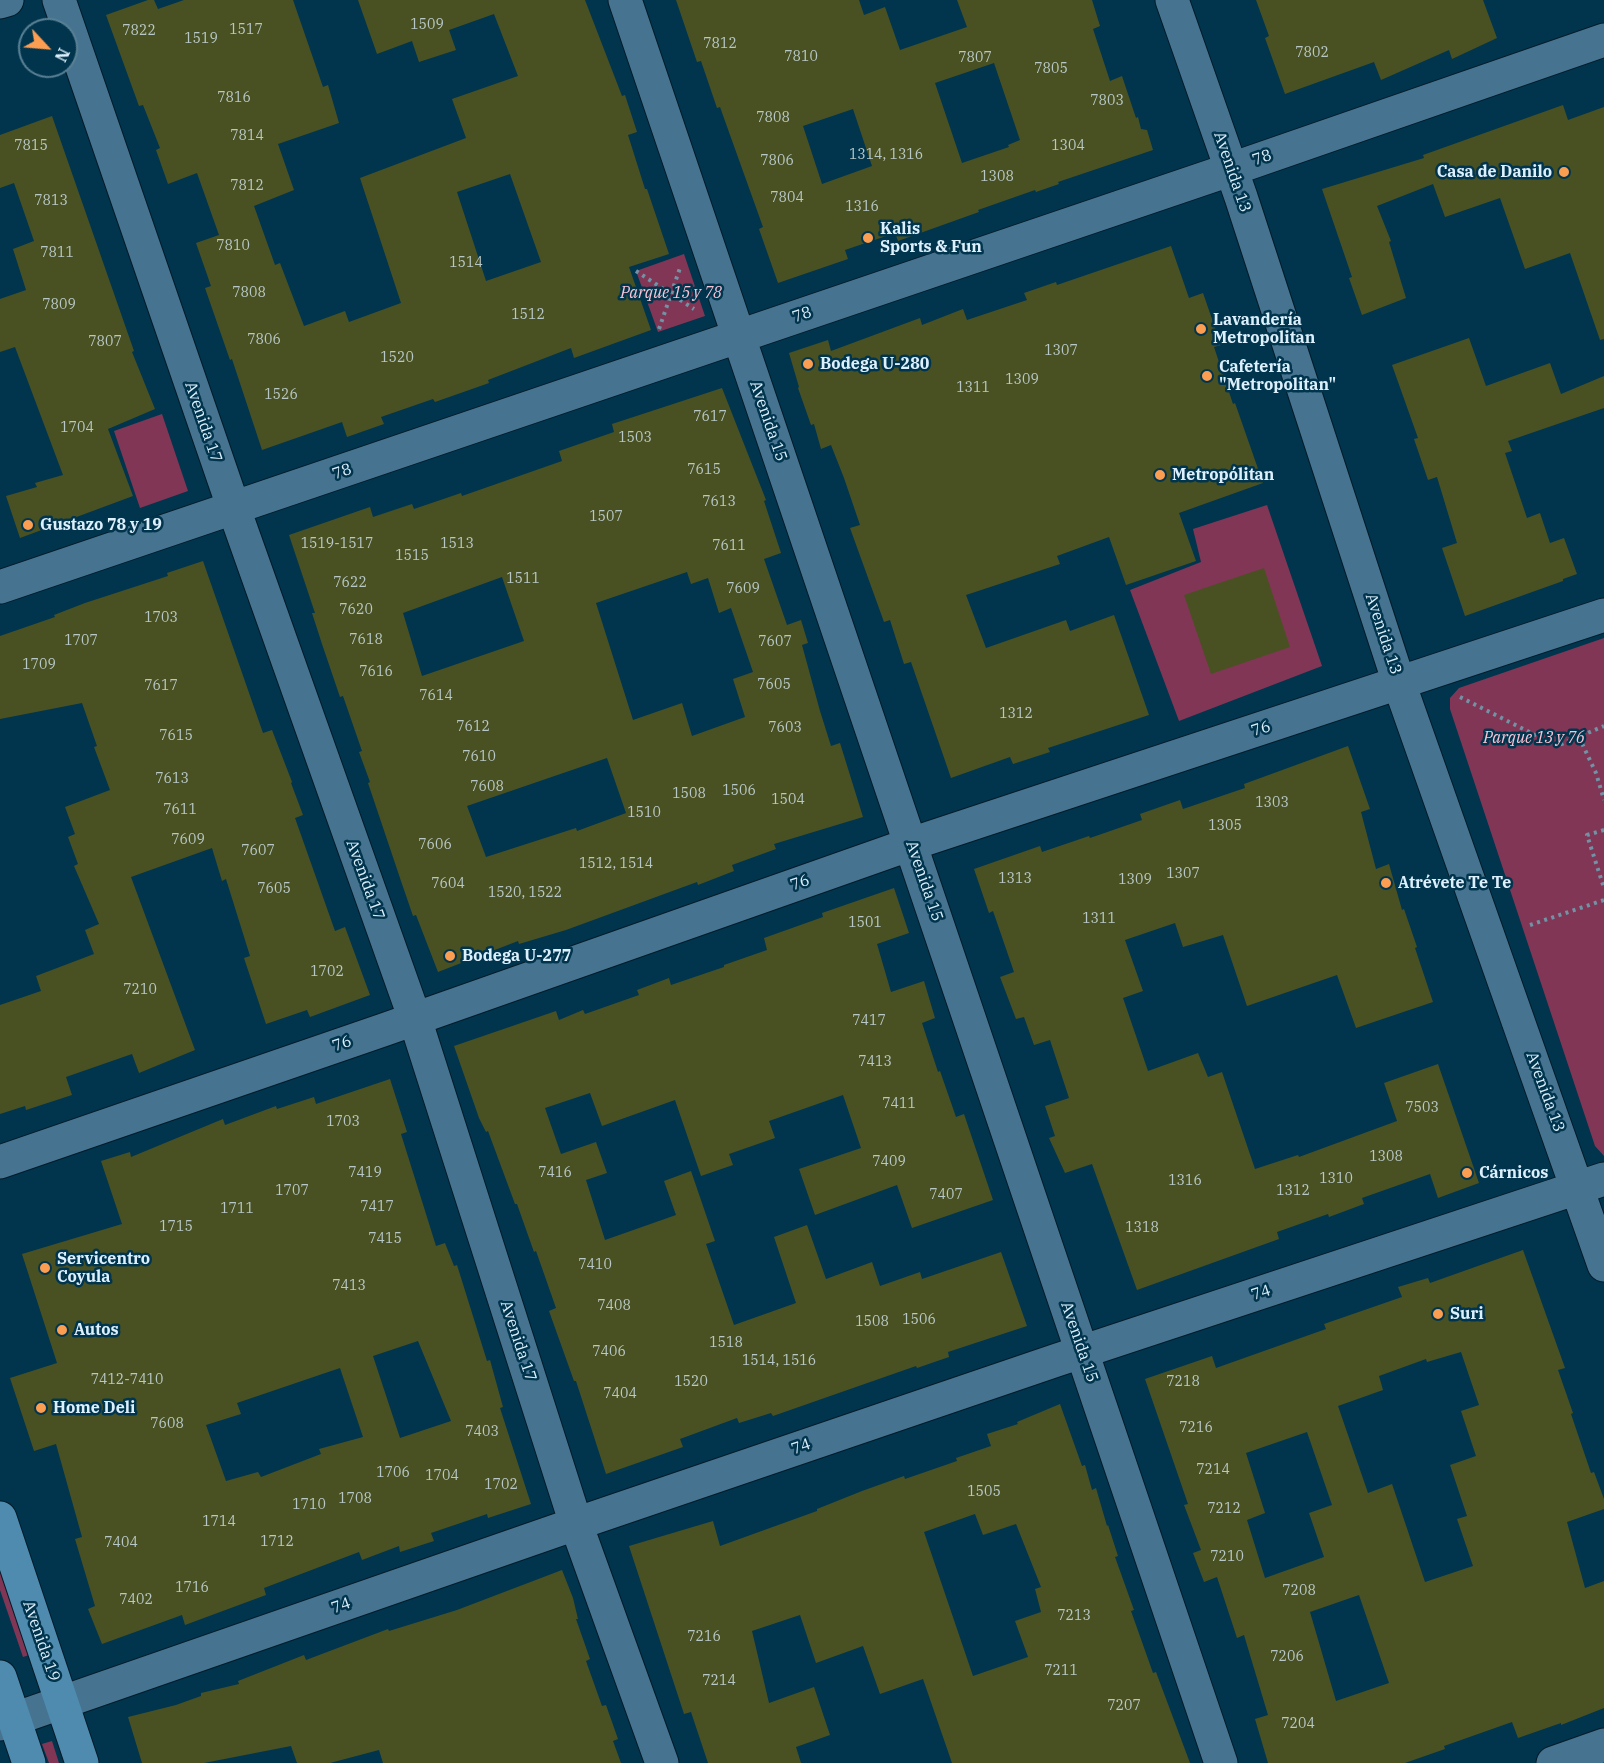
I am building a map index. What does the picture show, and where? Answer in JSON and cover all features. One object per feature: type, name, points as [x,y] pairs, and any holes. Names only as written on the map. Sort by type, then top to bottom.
[{"type":"main road","name":"Avenida 19","points":[[0,1518],[82,1763]]},
{"type":"main road","points":[[0,1677],[7,1721],[29,1763]]},
{"type":"street","points":[[0,2],[7,0]]},
{"type":"street","name":"Avenida 17","points":[[59,0],[234,509],[415,1019],[576,1524],[662,1763]]},
{"type":"street","name":"Avenida 15","points":[[625,0],[1221,1763]]},
{"type":"street","name":"Avenida 13","points":[[1172,0],[1232,169],[1399,683],[1591,1183],[1604,1265]]},
{"type":"street","name":"78","points":[[0,587],[1232,169],[1604,40]]},
{"type":"street","name":"76","points":[[0,1162],[911,844],[1604,615]]},
{"type":"street","name":"74","points":[[7,1721],[62,1704],[576,1524],[1083,1351],[1591,1183]]},
{"type":"street","points":[[1553,1763],[1604,1745]]},
{"type":"path","points":[[658,332],[681,264]]},
{"type":"path","points":[[636,271],[696,310]]},
{"type":"path","points":[[1457,696],[1557,746],[1604,726]]},
{"type":"path","points":[[1580,737],[1596,773],[1604,800]]},
{"type":"path","points":[[1604,830],[1587,835],[1604,885]]},
{"type":"path","points":[[1530,926],[1604,900]]},
{"type":"green space","name":"Parque 15 y 78","points":[[684,254],[705,316],[658,332],[636,271]]},
{"type":"green space","points":[[162,414],[188,491],[140,508],[114,431]]},
{"type":"green space","points":[[1267,505],[1322,666],[1179,721],[1130,590],[1201,562],[1193,529]]},
{"type":"green space","name":"Parque 13 y 76","points":[[1604,638],[1604,1156],[1595,1146],[1450,709],[1450,698],[1459,688]]},
{"type":"green space","points":[[0,1564],[32,1654],[23,1657],[0,1590]]},
{"type":"green space","points":[[52,1741],[59,1763],[49,1763],[42,1744]]},
{"type":"building","points":[[148,0],[154,0],[158,9],[184,0],[293,0],[323,87],[328,85],[339,123],[278,144],[294,190],[254,206],[275,265],[280,263],[304,326],[345,311],[349,322],[401,303],[360,178],[466,138],[452,99],[518,76],[494,14],[449,30],[456,50],[419,62],[412,41],[377,54],[358,0],[585,0],[622,96],[625,95],[637,132],[628,135],[669,254],[629,267],[651,330],[574,358],[571,348],[488,380],[489,383],[435,402],[433,399],[381,417],[384,424],[347,437],[342,422],[262,450],[232,359],[230,360],[205,288],[211,286],[196,243],[219,235],[197,173],[168,184],[156,150],[160,148],[143,105],[139,106],[106,15]],"holes":[[[510,174],[541,262],[486,281],[457,192]]]},
{"type":"building","points":[[676,0],[859,0],[864,15],[885,7],[900,50],[967,27],[957,0],[1092,0],[1100,26],[1093,29],[1110,81],[1122,76],[1136,118],[1138,117],[1141,129],[1147,130],[1153,150],[978,210],[979,212],[898,241],[895,233],[845,250],[848,259],[778,283],[759,229],[763,227],[720,107],[717,108],[701,61],[697,62]],"holes":[[[994,63],[1020,140],[1008,145],[1009,147],[962,163],[935,83]],[[853,109],[872,166],[822,184],[803,126]]]},
{"type":"building","points":[[1256,0],[1483,0],[1497,38],[1452,59],[1449,50],[1381,80],[1374,62],[1285,94],[1265,38],[1269,36]]},
{"type":"building","points":[[1563,105],[1568,120],[1604,107],[1604,339],[1600,340],[1570,253],[1525,269],[1500,198],[1445,217],[1433,184],[1377,206],[1391,241],[1389,242],[1406,298],[1362,315],[1349,278],[1352,277],[1322,189],[1424,158],[1423,155]]},
{"type":"building","points":[[52,116],[134,351],[132,352],[155,409],[108,429],[133,496],[20,538],[6,496],[37,487],[35,483],[63,475],[15,347],[0,352],[0,299],[26,290],[13,249],[34,241],[14,183],[0,188],[0,135]]},
{"type":"building","points":[[1171,246],[1189,298],[1203,293],[1221,345],[1214,347],[1263,483],[1179,513],[1196,561],[1126,585],[1109,537],[1057,556],[1060,564],[966,595],[986,648],[1066,620],[1070,631],[1114,615],[1149,715],[1048,748],[1050,752],[1013,764],[1010,757],[951,778],[911,662],[904,664],[890,620],[884,622],[850,528],[860,525],[844,478],[831,445],[821,449],[814,424],[811,425],[798,388],[789,353],[828,340],[831,351],[920,318],[922,325],[963,309],[967,320],[1027,300],[1024,293],[1056,282],[1057,285]]},
{"type":"building","points":[[1469,338],[1486,386],[1550,363],[1561,394],[1604,376],[1604,408],[1508,441],[1512,451],[1505,453],[1527,518],[1540,513],[1550,543],[1564,538],[1577,574],[1465,616],[1442,548],[1457,543],[1437,477],[1428,480],[1414,439],[1418,438],[1392,365]]},
{"type":"building","points":[[722,388],[766,500],[764,501],[781,553],[764,559],[787,625],[801,620],[808,643],[802,645],[831,746],[840,743],[863,817],[774,844],[776,849],[732,865],[734,871],[698,885],[697,882],[566,930],[519,944],[518,941],[438,972],[416,915],[413,916],[401,881],[368,783],[370,782],[359,752],[362,751],[322,644],[312,613],[315,613],[289,535],[370,507],[373,517],[412,504],[414,509],[461,493],[462,496],[562,461],[559,451],[614,432],[612,424]],"holes":[[[687,572],[691,584],[708,578],[719,613],[731,608],[753,672],[733,679],[745,717],[692,736],[682,703],[633,720],[596,603]],[[502,577],[524,641],[422,676],[403,613]],[[607,758],[626,813],[577,831],[576,828],[486,857],[467,806]]]},
{"type":"building","points":[[203,561],[263,733],[272,730],[292,782],[303,815],[295,818],[335,931],[345,927],[370,995],[310,1017],[307,1010],[266,1024],[244,958],[250,956],[226,879],[222,881],[212,848],[131,877],[195,1050],[139,1073],[132,1054],[66,1077],[72,1095],[26,1110],[25,1106],[0,1114],[0,1005],[41,991],[36,976],[94,954],[85,930],[99,924],[74,866],[78,864],[68,837],[75,834],[65,807],[110,790],[94,747],[97,746],[82,703],[0,719],[0,636],[55,617],[54,615],[85,603],[168,576],[167,573]]},
{"type":"building","points":[[1264,568],[1290,647],[1211,674],[1184,595]]},
{"type":"building","points":[[1348,746],[1370,809],[1361,812],[1376,869],[1389,864],[1433,1002],[1356,1028],[1337,975],[1247,1006],[1223,935],[1183,947],[1175,923],[1125,940],[1143,991],[1123,998],[1148,1071],[1198,1053],[1208,1077],[1222,1072],[1255,1169],[1298,1155],[1299,1157],[1397,1121],[1384,1083],[1438,1064],[1479,1183],[1438,1198],[1430,1174],[1362,1198],[1364,1204],[1277,1232],[1279,1239],[1137,1290],[1092,1164],[1065,1173],[1049,1138],[1055,1136],[1045,1106],[1069,1098],[1050,1040],[1034,1045],[1024,1017],[1016,1019],[1000,977],[1014,972],[993,911],[989,913],[974,869],[1040,846],[1042,852],[1089,836],[1090,838],[1142,820],[1140,814],[1180,800],[1183,809],[1245,788],[1244,784]]},
{"type":"building","points":[[894,888],[909,933],[877,944],[891,992],[924,981],[935,1018],[922,1023],[956,1117],[964,1114],[993,1200],[912,1228],[897,1185],[815,1215],[799,1169],[861,1148],[843,1095],[769,1121],[775,1138],[729,1154],[733,1165],[701,1176],[675,1100],[602,1126],[590,1093],[545,1108],[561,1154],[596,1142],[607,1173],[586,1180],[605,1240],[676,1215],[664,1181],[691,1171],[715,1241],[706,1244],[734,1325],[796,1303],[774,1237],[807,1225],[826,1279],[872,1262],[880,1286],[920,1272],[922,1279],[1001,1252],[1027,1326],[948,1352],[949,1357],[917,1368],[916,1366],[773,1416],[771,1413],[739,1423],[737,1418],[680,1439],[683,1447],[606,1474],[576,1381],[574,1381],[549,1311],[556,1308],[536,1251],[534,1252],[488,1131],[486,1132],[479,1118],[454,1046],[556,1011],[559,1020],[583,1010],[585,1014],[639,995],[637,990],[669,978],[671,985],[724,967],[724,965],[767,950],[764,938],[823,917],[822,913]]},
{"type":"building","points":[[390,1079],[407,1132],[401,1134],[436,1246],[445,1243],[454,1266],[457,1265],[487,1361],[490,1360],[503,1407],[500,1408],[531,1504],[488,1518],[487,1514],[431,1533],[434,1541],[400,1552],[399,1546],[362,1560],[359,1552],[264,1588],[266,1595],[185,1625],[182,1615],[102,1644],[88,1609],[95,1606],[75,1539],[82,1537],[56,1444],[34,1451],[10,1378],[57,1363],[22,1254],[122,1224],[101,1161],[130,1152],[131,1157],[223,1119],[225,1125],[276,1106],[277,1109],[314,1097],[316,1104]],"holes":[[[418,1341],[451,1421],[400,1438],[373,1356]],[[340,1368],[363,1437],[319,1449],[321,1454],[261,1477],[258,1472],[226,1481],[206,1425],[241,1414],[237,1403]]]},
{"type":"building","points":[[1523,1250],[1565,1368],[1558,1370],[1573,1413],[1571,1414],[1591,1473],[1594,1472],[1604,1499],[1604,1509],[1567,1522],[1585,1588],[1604,1581],[1604,1708],[1561,1725],[1561,1723],[1518,1738],[1512,1722],[1444,1746],[1445,1749],[1405,1763],[1268,1763],[1255,1719],[1268,1715],[1244,1635],[1237,1638],[1217,1577],[1204,1582],[1193,1553],[1201,1550],[1184,1505],[1188,1504],[1145,1379],[1212,1356],[1216,1368],[1326,1329],[1324,1324],[1402,1297],[1398,1287],[1428,1278],[1430,1283]],"holes":[[[1461,1352],[1479,1405],[1461,1411],[1476,1456],[1450,1465],[1467,1516],[1457,1519],[1473,1566],[1425,1582],[1392,1484],[1368,1493],[1338,1406],[1383,1390],[1379,1376],[1426,1359],[1427,1362]],[[1307,1432],[1332,1505],[1309,1513],[1324,1557],[1265,1578],[1247,1520],[1265,1513],[1246,1453]],[[1359,1595],[1389,1683],[1336,1701],[1310,1612]]]},
{"type":"building","points":[[1060,1404],[1082,1466],[1085,1465],[1092,1490],[1096,1488],[1118,1556],[1115,1557],[1134,1610],[1131,1611],[1153,1673],[1156,1672],[1190,1763],[952,1763],[923,1679],[880,1694],[863,1646],[816,1663],[800,1615],[752,1631],[769,1703],[814,1687],[830,1735],[796,1747],[801,1763],[708,1763],[691,1712],[684,1714],[629,1546],[713,1521],[720,1546],[817,1511],[817,1509],[862,1491],[957,1461],[956,1458],[991,1446],[987,1434],[1018,1424],[1017,1422]],"holes":[[[975,1514],[983,1535],[1016,1524],[1041,1587],[1035,1589],[1041,1612],[1015,1621],[1028,1657],[973,1676],[924,1532]]]},
{"type":"building","points":[[562,1570],[573,1598],[578,1619],[576,1619],[590,1659],[586,1661],[602,1706],[606,1705],[618,1739],[613,1741],[621,1763],[383,1763],[379,1750],[330,1763],[297,1763],[291,1746],[204,1763],[142,1763],[128,1717],[176,1705],[201,1696],[201,1693],[239,1684],[238,1681],[304,1655],[306,1660],[388,1629],[389,1631],[457,1610]]},
{"type":"place","name":"Casa de Danilo","points":[[1564,172]]},
{"type":"place","name":"Kalis Sports & Fun","points":[[868,238]]},
{"type":"place","name":"Lavandería Metropolitan","points":[[1201,329]]},
{"type":"place","name":"Bodega U-280","points":[[808,364]]},
{"type":"place","name":"Cafetería \"Metropolitan\"","points":[[1207,376]]},
{"type":"place","name":"Metropólitan","points":[[1160,475]]},
{"type":"place","name":"Gustazo 78 y 19","points":[[28,525]]},
{"type":"place","name":"Atrévete Te Te","points":[[1386,883]]},
{"type":"place","name":"Bodega U-277","points":[[450,956]]},
{"type":"place","name":"Cárnicos","points":[[1467,1173]]},
{"type":"place","name":"Servicentro Coyula","points":[[45,1268]]},
{"type":"place","name":"Suri","points":[[1438,1314]]},
{"type":"place","name":"Autos","points":[[62,1330]]},
{"type":"place","name":"Home Deli","points":[[41,1408]]}]
